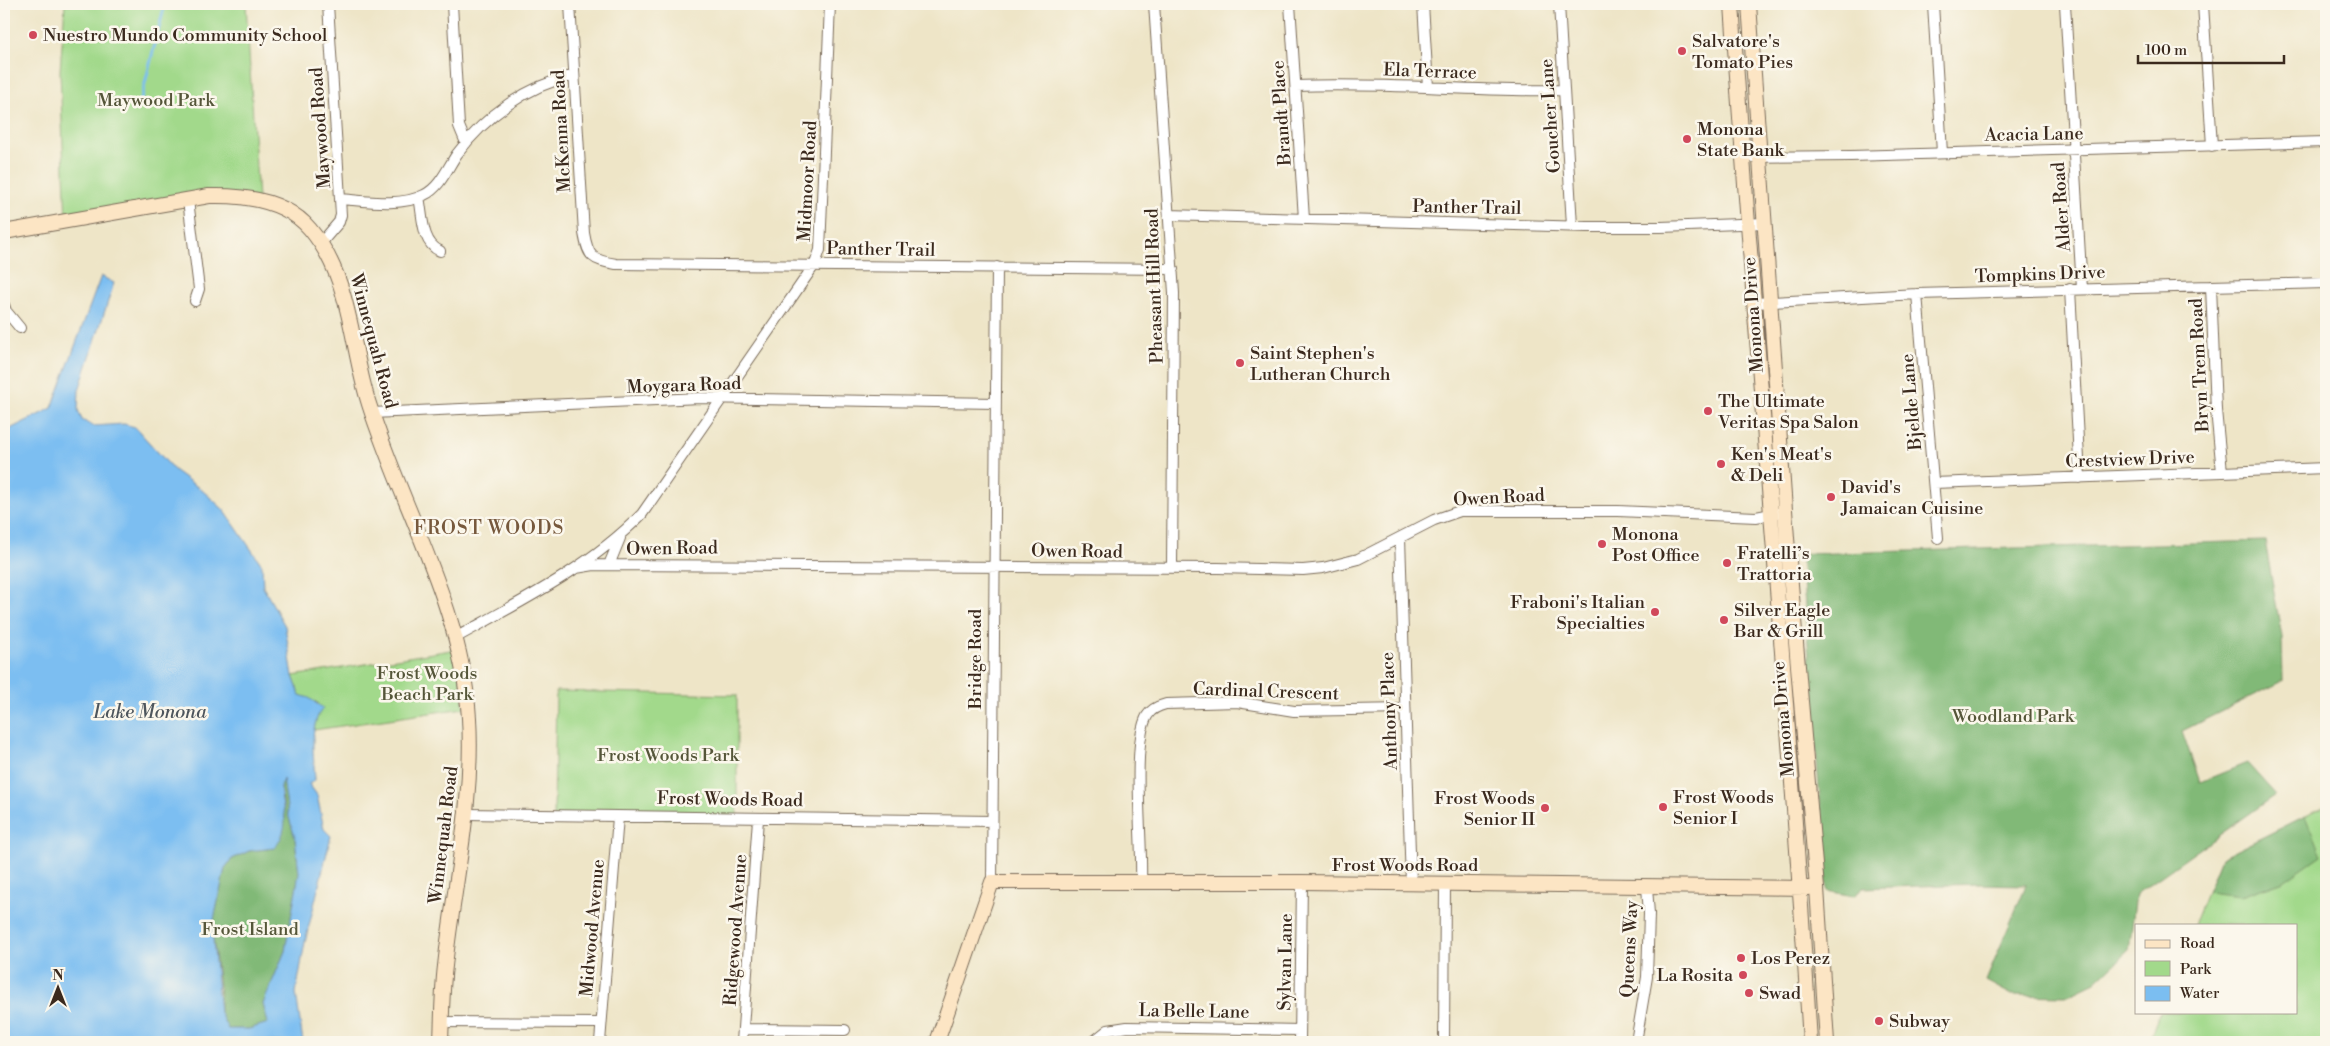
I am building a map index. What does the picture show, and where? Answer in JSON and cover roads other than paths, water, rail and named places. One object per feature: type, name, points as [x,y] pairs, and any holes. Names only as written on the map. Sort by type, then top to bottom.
[{"type":"street","name":"Maywood Road","points":[[322,243],[339,222],[341,199],[328,4]]},
{"type":"street","points":[[452,4],[459,126],[466,143]]},
{"type":"street","name":"McKenna Road","points":[[570,4],[584,233],[586,246],[591,256]]},
{"type":"street","name":"Midmoor Road","points":[[576,568],[621,536],[642,514],[815,264],[820,250],[830,4]]},
{"type":"street","name":"Pheasant Hill Road","points":[[1154,4],[1172,268],[1172,568]]},
{"type":"street","name":"Brandt Place","points":[[1290,4],[1304,219]]},
{"type":"street","points":[[1423,4],[1428,87]]},
{"type":"street","name":"Goucher Lane","points":[[1559,4],[1572,226]]},
{"type":"street","name":"Monona Drive","points":[[1732,4],[1742,157],[1800,888],[1810,1042]]},
{"type":"street","name":"Monona Drive","points":[[1750,4],[1827,1042]]},
{"type":"street","points":[[1933,4],[1942,153]]},
{"type":"street","name":"Alder Road","points":[[2065,4],[2082,289]]},
{"type":"street","points":[[2204,4],[2212,146]]},
{"type":"street","points":[[341,199],[396,201],[420,197],[437,184],[466,143],[488,120],[527,92],[555,79],[574,76]]},
{"type":"street","name":"Ela Terrace","points":[[1296,86],[1428,87],[1517,91],[1564,90]]},
{"type":"street","name":"Acacia Lane","points":[[1742,157],[2326,142]]},
{"type":"street","name":"Winnequah Road","points":[[4,232],[188,200],[227,196],[258,199],[300,219],[322,243],[329,255],[342,290],[362,382],[372,413],[446,608],[455,638],[469,716],[470,776],[467,814],[445,966],[442,1042]]},
{"type":"street","points":[[420,197],[429,242],[440,251]]},
{"type":"street","points":[[188,200],[199,289],[195,301]]},
{"type":"street","name":"Panther Trail","points":[[1169,216],[1652,227],[1765,223]]},
{"type":"street","name":"Panther Trail","points":[[591,256],[602,262],[616,264],[1172,268]]},
{"type":"street","name":"Bridge Road","points":[[937,1042],[992,882],[997,267]]},
{"type":"street","name":"Tompkins Drive","points":[[1755,303],[1917,294],[2326,283]]},
{"type":"street","name":"Bryn Trem Road","points":[[2211,286],[2216,410],[2222,472]]},
{"type":"street","points":[[2070,289],[2080,478]]},
{"type":"street","name":"Bjelde Lane","points":[[1917,294],[1938,538]]},
{"type":"street","points":[[4,305],[10,317],[20,328]]},
{"type":"street","name":"Moygara Road","points":[[372,413],[720,399],[996,403]]},
{"type":"street","name":"Crestview Drive","points":[[1934,483],[2326,468]]},
{"type":"street","name":"Owen Road","points":[[455,638],[531,596],[576,568],[609,565],[994,566],[1303,570],[1324,568],[1358,559],[1434,520],[1460,512],[1576,510],[1706,513],[1759,510],[1770,513],[1787,512]]},
{"type":"street","name":"Midmoor Road","points":[[609,565],[621,536]]},
{"type":"street","name":"Anthony Place","points":[[1400,538],[1410,884]]},
{"type":"street","name":"Cardinal Crescent","points":[[1140,882],[1141,737],[1148,714],[1157,706],[1166,704],[1237,702],[1294,710],[1405,709]]},
{"type":"street","name":"Frost Woods Road","points":[[467,814],[992,821]]},
{"type":"street","name":"Midwood Avenue","points":[[600,1042],[618,817]]},
{"type":"street","name":"Ridgewood Avenue","points":[[742,1042],[758,819]]},
{"type":"street","name":"Frost Woods Road","points":[[992,882],[1302,882],[1817,888]]},
{"type":"street","name":"Sylvan Lane","points":[[1300,1042],[1302,882]]},
{"type":"street","points":[[1444,1042],[1445,884]]},
{"type":"street","name":"Queens Way","points":[[1636,1042],[1647,977],[1649,914],[1647,887]]},
{"type":"street","points":[[442,1022],[601,1023]]},
{"type":"street","name":"La Belle Lane","points":[[1093,1042],[1108,1030],[1127,1027],[1300,1030]]},
{"type":"street","points":[[744,1029],[845,1030]]},
{"type":"water","name":"Lake Monona","points":[[101,276],[114,283],[79,390],[78,410],[82,420],[93,426],[124,424],[135,427],[174,470],[203,491],[224,510],[262,565],[263,587],[285,626],[293,676],[300,695],[309,698],[323,708],[315,724],[313,742],[315,780],[309,784],[317,795],[324,829],[331,836],[305,942],[296,993],[303,1042],[4,1042],[4,435],[12,428],[52,408]],"holes":[[[283,779],[288,814],[295,838],[299,873],[285,951],[263,1004],[268,1023],[249,1029],[228,1029],[220,1013],[212,929],[225,868],[232,859],[249,851],[275,848],[284,828],[285,819],[281,795]]]},
{"type":"waterway","points":[[139,107],[165,4]]},
{"type":"place","name":"Nuestro Mundo Community School","points":[[33,35]]},
{"type":"place","name":"Salvatore's Tomato Pies","points":[[1682,51]]},
{"type":"place","name":"Monona State Bank","points":[[1687,139]]},
{"type":"place","name":"Saint Stephen's Lutheran Church","points":[[1240,363]]},
{"type":"place","name":"The Ultimate Veritas Spa Salon","points":[[1708,411]]},
{"type":"place","name":"Ken's Meat's & Deli","points":[[1721,464]]},
{"type":"place","name":"David's Jamaican Cuisine","points":[[1831,497]]},
{"type":"place","name":"Monona Post Office","points":[[1602,544]]},
{"type":"place","name":"Fratelli’s Trattoria","points":[[1727,563]]},
{"type":"place","name":"Fraboni's Italian Specialties","points":[[1655,612]]},
{"type":"place","name":"Silver Eagle Bar & Grill","points":[[1724,620]]},
{"type":"place","name":"Frost Woods Senior I","points":[[1663,807]]},
{"type":"place","name":"Frost Woods Senior II","points":[[1545,808]]},
{"type":"place","name":"Los Perez","points":[[1741,958]]},
{"type":"place","name":"La Rosita","points":[[1743,975]]},
{"type":"place","name":"Swad","points":[[1749,993]]},
{"type":"place","name":"Subway","points":[[1879,1021]]},
{"type":"district","name":"FROST WOODS","points":[[489,527]]},
{"type":"park label","name":"Maywood Park","points":[[156,100]]},
{"type":"park label","name":"Frost Woods Beach Park","points":[[427,683]]},
{"type":"park label","name":"Woodland Park","points":[[2013,716]]},
{"type":"park label","name":"Frost Woods Park","points":[[668,755]]},
{"type":"park label","name":"Frost Island","points":[[250,929]]}]
